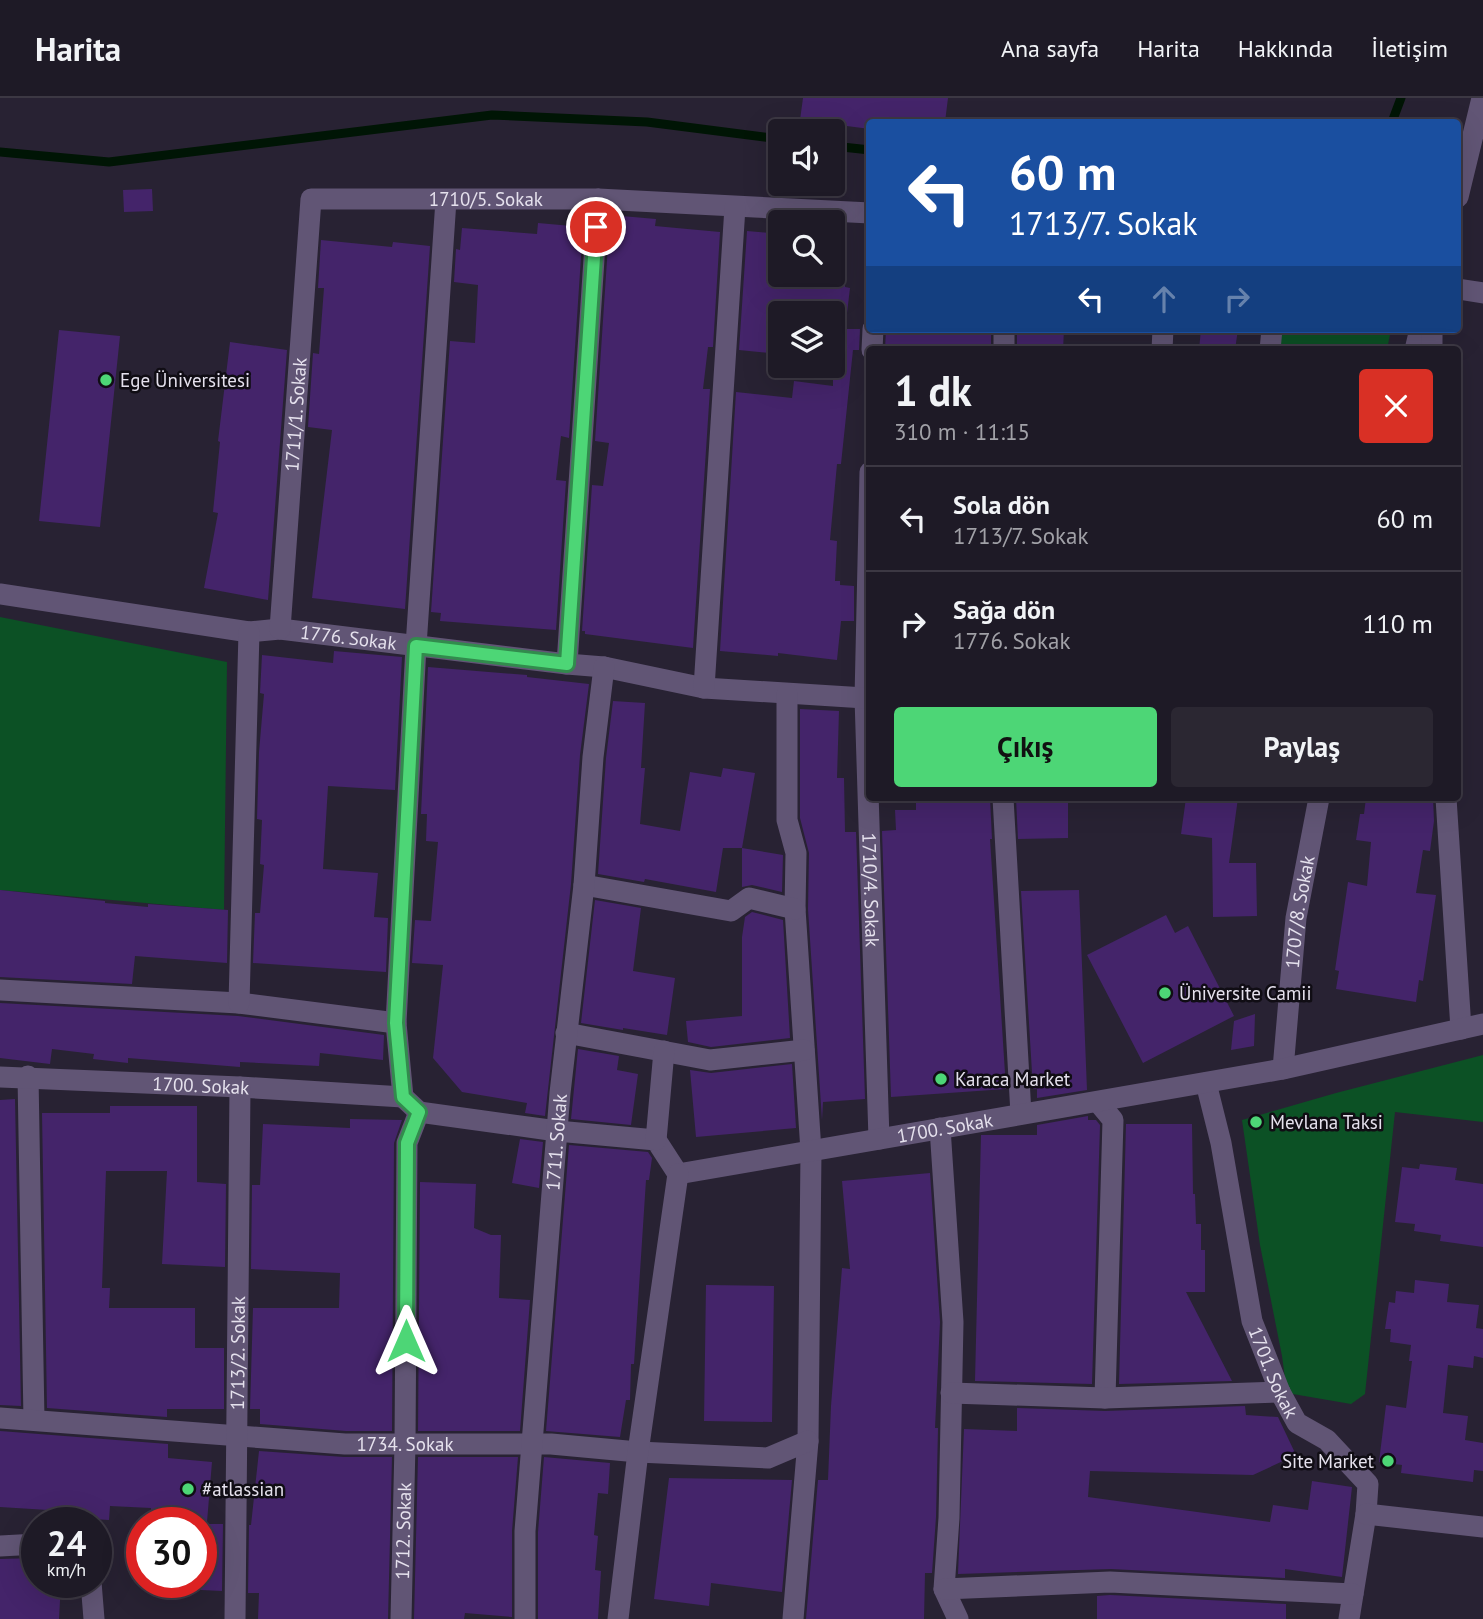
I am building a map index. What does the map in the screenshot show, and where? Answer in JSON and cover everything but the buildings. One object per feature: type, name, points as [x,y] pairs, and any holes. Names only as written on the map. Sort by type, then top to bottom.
[{"type":"street","points":[[1461,185],[1482,98]]},
{"type":"street","name":"1710/5. Sokak","points":[[311,199],[598,200],[866,213]]},
{"type":"street","name":"1711/1. Sokak","points":[[280,629],[311,199]]},
{"type":"street","points":[[567,664],[598,200]]},
{"type":"street","points":[[446,201],[416,646],[396,1023],[403,1097],[419,1112],[557,1131],[656,1140]]},
{"type":"street","points":[[704,688],[735,208]]},
{"type":"street","points":[[1461,289],[1483,293]]},
{"type":"street","name":"1776. Sokak","points":[[0,594],[249,632],[280,629],[604,667],[704,688],[865,698]]},
{"type":"street","points":[[239,1003],[249,632]]},
{"type":"street","name":"1710/4. Sokak","points":[[866,653],[866,730]]},
{"type":"street","name":"1711. Sokak","points":[[525,1619],[525,1531],[557,1131],[584,886],[593,757],[604,667]]},
{"type":"street","points":[[787,694],[786,820],[796,853],[795,909],[811,1151],[808,1441],[793,1619]]},
{"type":"street","name":"1710/4. Sokak","points":[[868,801],[879,1139]]},
{"type":"street","points":[[1003,801],[1021,1114]]},
{"type":"street","name":"1707/8. Sokak","points":[[1283,1069],[1296,918],[1318,801]]},
{"type":"street","points":[[1446,801],[1461,1029]]},
{"type":"street","points":[[584,886],[731,911],[750,898],[795,909]]},
{"type":"street","points":[[0,990],[239,1003],[396,1023]]},
{"type":"street","name":"1700. Sokak","points":[[678,1174],[1283,1069],[1483,1024]]},
{"type":"street","points":[[566,1034],[710,1060],[804,1050]]},
{"type":"street","points":[[618,1619],[638,1452],[678,1174],[656,1140],[664,1051]]},
{"type":"street","points":[[28,1076],[34,1420]]},
{"type":"street","name":"1700. Sokak","points":[[0,1077],[28,1076],[403,1097]]},
{"type":"street","name":"1701. Sokak","points":[[1206,1083],[1221,1143],[1252,1321],[1280,1392],[1297,1423],[1326,1440],[1368,1484],[1366,1514],[1349,1619]]},
{"type":"street","name":"1713/2. Sokak","points":[[235,1619],[240,1087]]},
{"type":"street","points":[[1098,1102],[1113,1120],[1105,1398]]},
{"type":"street","name":"1712. Sokak","points":[[401,1619],[407,1143],[419,1112]]},
{"type":"street","points":[[940,1129],[953,1322],[944,1589],[958,1619]]},
{"type":"street","points":[[951,1393],[1105,1398],[1280,1392]]},
{"type":"street","name":"1734. Sokak","points":[[0,1418],[345,1444],[533,1444],[768,1458],[808,1441]]},
{"type":"street","points":[[1366,1514],[1483,1527]]},
{"type":"street","points":[[0,1545],[21,1544]]},
{"type":"street","points":[[944,1589],[1110,1582],[1353,1594]]},
{"type":"street","points":[[92,1598],[94,1619]]},
{"type":"green space","points":[[1281,333],[1390,333],[1388,346],[1280,346]]},
{"type":"green space","points":[[0,617],[227,662],[224,910],[0,890]]},
{"type":"green space","points":[[1483,1055],[1483,1122],[1395,1112],[1365,1394],[1351,1404],[1287,1393],[1260,1245],[1242,1120]]},
{"type":"waterway","points":[[1393,119],[1401,98]]},
{"type":"waterway","points":[[0,152],[109,162],[492,115],[647,122],[768,137]]},
{"type":"waterway","points":[[845,147],[866,150]]},
{"type":"place","name":"Ege Üniversitesi","points":[[106,380]]},
{"type":"place","name":"Üniversite Camii","points":[[1165,993]]},
{"type":"place","name":"Karaca Market","points":[[941,1079]]},
{"type":"place","name":"Mevlana Taksi","points":[[1256,1122]]},
{"type":"place","name":"Site Market","points":[[1388,1461]]},
{"type":"place","name":"#atlassian","points":[[188,1489]]},
{"type":"route","points":[[406,1341],[407,1143],[419,1112],[403,1097],[396,1023],[416,646],[567,664],[596,227]]}]
